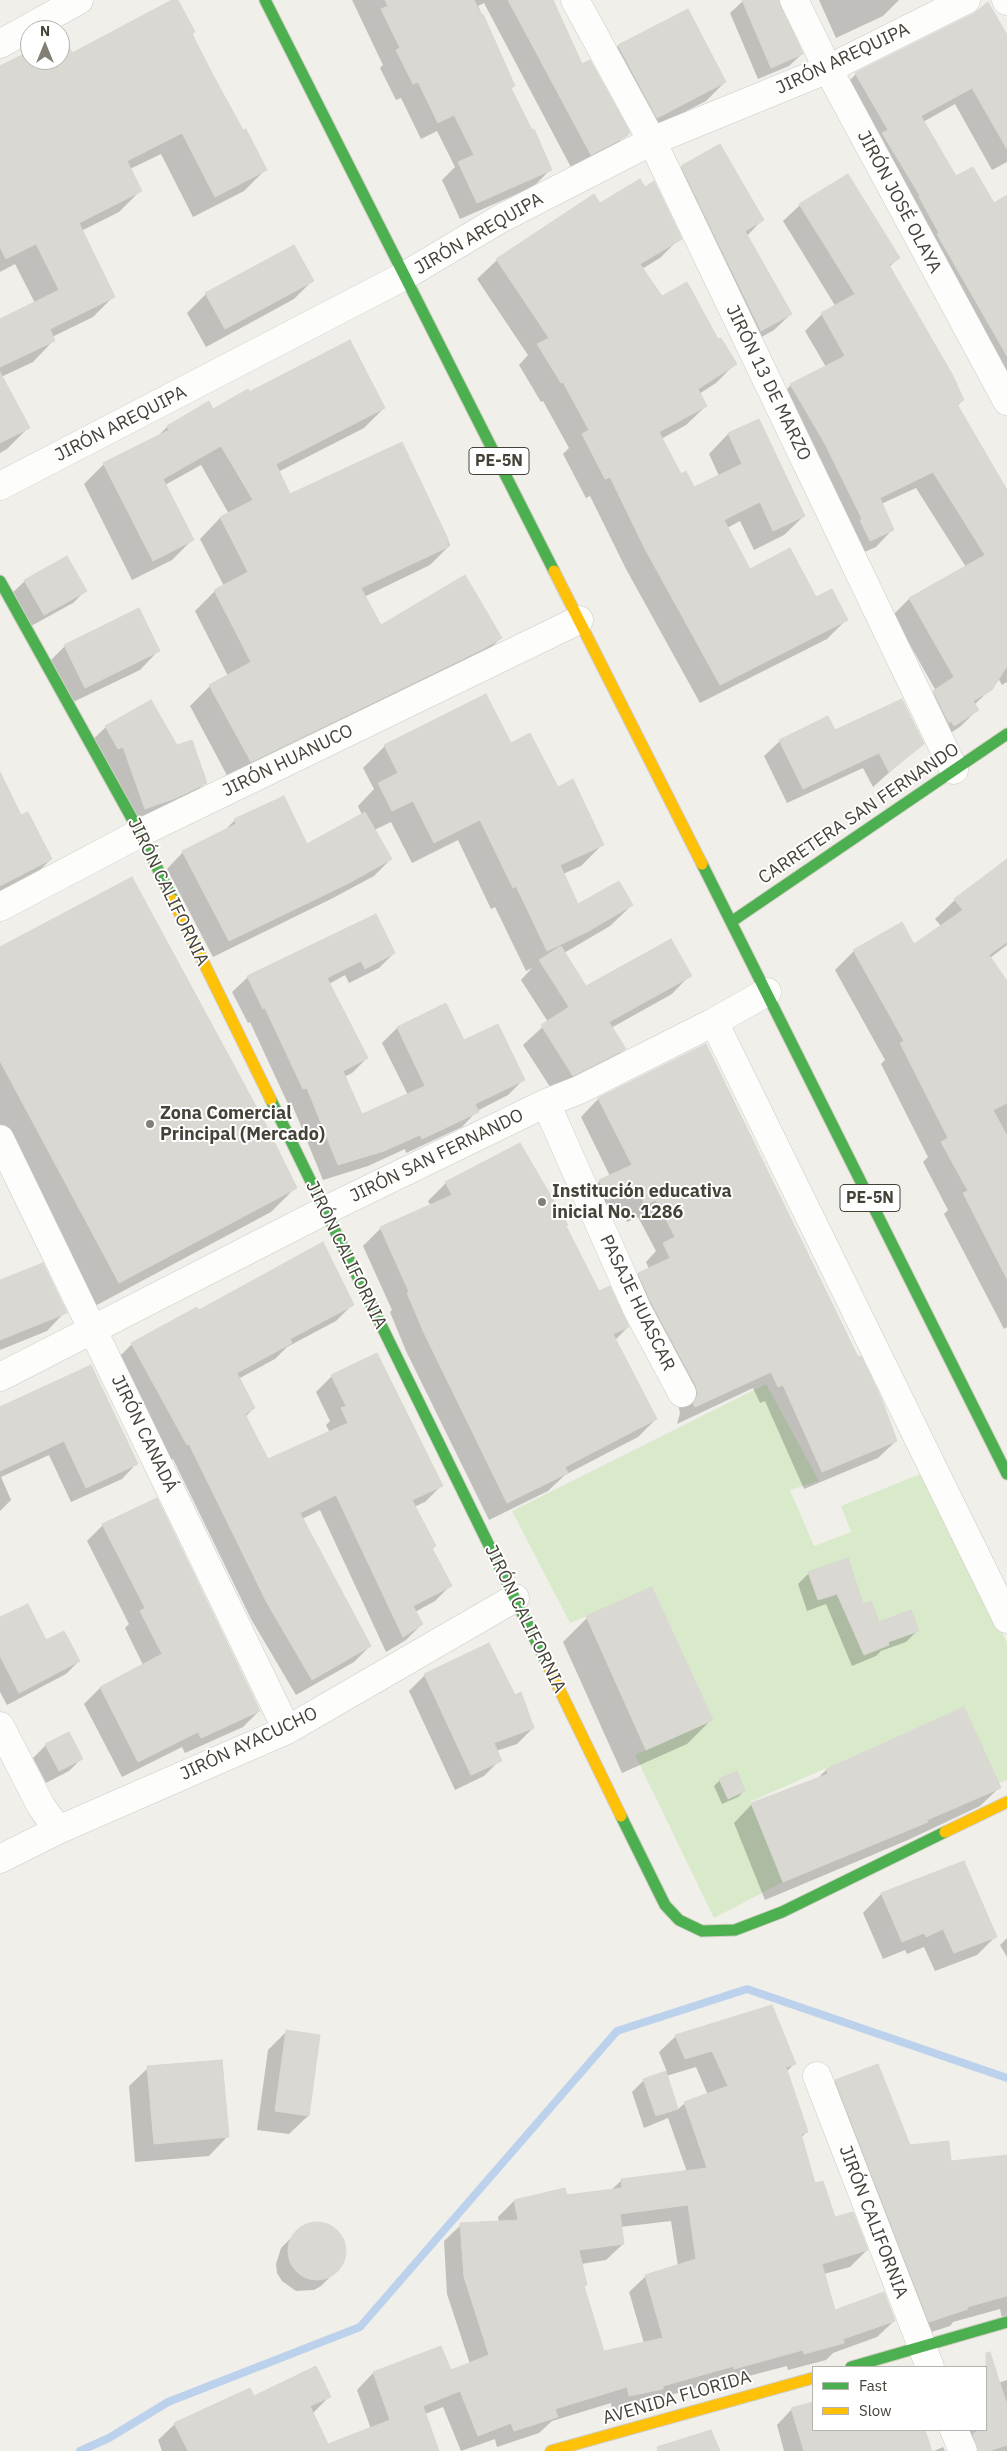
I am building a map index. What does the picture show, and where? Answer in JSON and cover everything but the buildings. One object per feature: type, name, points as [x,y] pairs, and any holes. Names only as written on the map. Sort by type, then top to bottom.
[{"type":"main road","name":"PE-5N","points":[[265,0],[767,992],[1007,1474]]},
{"type":"main road","name":"JIRÓN CALIFORNIA","points":[[0,582],[140,833],[665,1905],[679,1920],[702,1931],[735,1930],[782,1912],[1007,1802]]},
{"type":"main road","name":"CARRETERA SAN FERNANDO","points":[[731,922],[1007,734]]},
{"type":"main road","points":[[858,2366],[926,2357],[1007,2322]]},
{"type":"main road","name":"AVENIDA FLORIDA","points":[[551,2451],[812,2378]]},
{"type":"street","points":[[0,44],[79,0]]},
{"type":"street","name":"JIRÓN 13 DE MARZO","points":[[575,0],[652,141],[954,770]]},
{"type":"street","name":"JIRÓN JOSÉ OLAYA","points":[[794,0],[828,70],[1007,402]]},
{"type":"street","name":"JIRÓN AREQUIPA","points":[[0,486],[406,276],[500,220],[652,141],[828,70],[966,0]]},
{"type":"street","name":"JIRÓN HUANUCO","points":[[0,907],[140,833],[579,620]]},
{"type":"street","name":"JIRÓN SAN FERNANDO","points":[[0,1377],[324,1210],[546,1103],[579,1090],[714,1022],[767,992]]},
{"type":"street","points":[[714,1022],[1007,1618]]},
{"type":"street","name":"PASAJE HUASCAR","points":[[546,1103],[637,1310],[682,1393]]},
{"type":"street","name":"JIRÓN CANADÁ","points":[[0,1139],[94,1329],[287,1730]]},
{"type":"street","name":"JIRÓN AYACUCHO","points":[[0,1859],[58,1830],[287,1730],[515,1598]]},
{"type":"street","points":[[0,1726],[40,1806],[58,1830]]},
{"type":"street","name":"JIRÓN CALIFORNIA","points":[[817,2076],[926,2357]]},
{"type":"street","points":[[954,2431],[963,2451]]},
{"type":"green space","points":[[766,1384],[819,1481],[790,1490],[814,1546],[851,1532],[841,1506],[928,1471],[1007,1643],[1007,1780],[998,1783],[964,1707],[750,1802],[783,1882],[714,1918],[635,1755],[713,1720],[653,1588],[570,1623],[512,1511]]},
{"type":"waterway","points":[[80,2451],[109,2438],[168,2402],[360,2327],[617,2031],[747,1989],[1007,2078]]},
{"type":"traffic: fast","points":[[265,0],[554,571]]},
{"type":"traffic: fast","points":[[0,581],[140,833],[173,900]]},
{"type":"traffic: fast","points":[[731,922],[1007,734]]},
{"type":"traffic: fast","points":[[702,864],[1007,1474]]},
{"type":"traffic: fast","points":[[271,1100],[549,1668]]},
{"type":"traffic: fast","points":[[621,1816],[665,1905],[679,1920],[702,1931],[735,1930],[782,1912],[945,1832]]},
{"type":"traffic: fast","points":[[854,2366],[1007,2322]]},
{"type":"traffic: slow","points":[[554,571],[702,864]]},
{"type":"traffic: slow","points":[[173,900],[271,1100]]},
{"type":"traffic: slow","points":[[549,1668],[621,1816]]},
{"type":"traffic: slow","points":[[945,1832],[1007,1802]]},
{"type":"traffic: slow","points":[[551,2451],[812,2378]]},
{"type":"place","name":"Zona Comercial Principal (Mercado)","points":[[150,1124]]},
{"type":"place","name":"Institución educativa inicial No. 1286","points":[[542,1202]]}]
